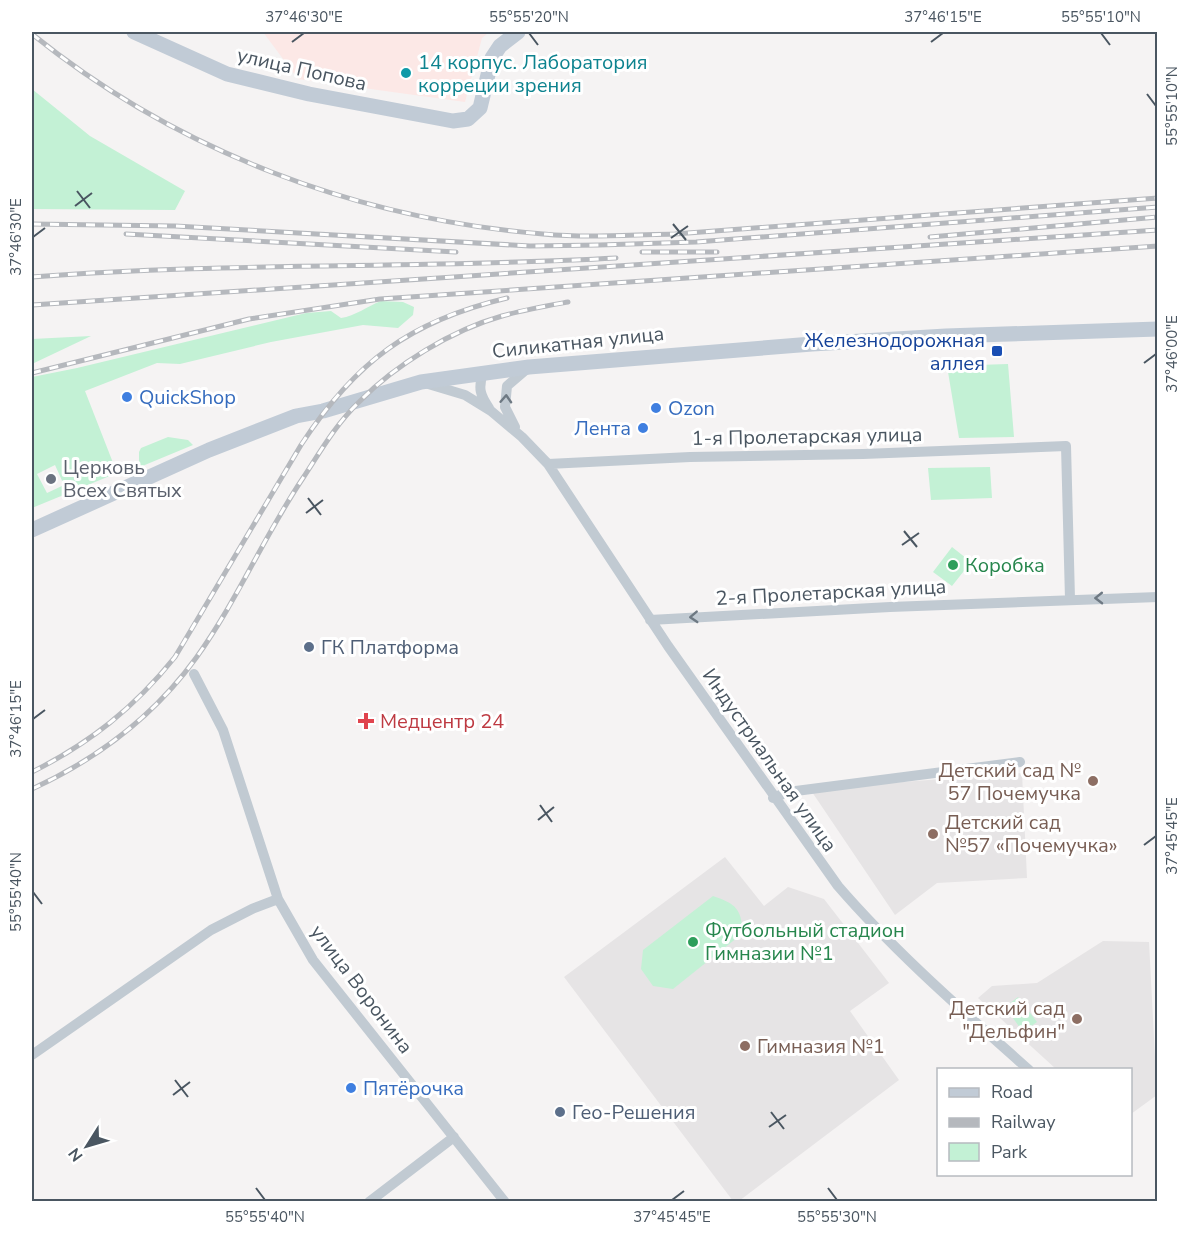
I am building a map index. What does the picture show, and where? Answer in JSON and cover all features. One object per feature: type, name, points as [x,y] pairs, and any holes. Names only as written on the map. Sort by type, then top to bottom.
[{"type":"street","name":"улица Попова","points":[[134,32],[227,74],[309,94],[453,121],[468,119],[480,108],[492,58],[501,46],[518,32]]},
{"type":"street","name":"Силикатная улица","points":[[32,530],[209,450],[287,420],[344,406],[421,382],[529,367],[812,344],[946,336],[1158,329]]},
{"type":"street","name":"Индустриальная улица","points":[[522,437],[505,408],[505,395],[507,386],[529,367]]},
{"type":"street","name":"Индустриальная улица","points":[[483,373],[479,385],[480,392],[491,411]]},
{"type":"street","name":"Индустриальная улица","points":[[421,382],[465,395],[491,411],[522,437],[548,464],[650,620],[773,798],[838,886],[866,919],[935,986],[1027,1068]]},
{"type":"street","name":"1-я Пролетарская улица","points":[[548,464],[690,457],[863,454],[1066,446],[1070,599]]},
{"type":"street","name":"2-я Пролетарская улица","points":[[650,620],[1070,599],[1158,597]]},
{"type":"street","name":"улица Воронина","points":[[194,674],[224,730],[278,899],[313,960],[505,1202]]},
{"type":"street","points":[[773,798],[788,792],[1020,762]]},
{"type":"street","points":[[32,1055],[211,930],[252,909],[278,899]]},
{"type":"street","points":[[369,1202],[454,1137]]},
{"type":"shaded area","points":[[263,32],[489,32],[482,38],[465,102],[298,79]]},
{"type":"shaded area","name":"Детский сад №57 «Почемучка»","points":[[1022,773],[1027,878],[937,883],[895,915],[810,789]]},
{"type":"shaded area","name":"Гимназия №1","points":[[725,857],[764,906],[788,887],[824,899],[889,983],[850,1011],[899,1080],[739,1201],[733,1201],[564,977]]},
{"type":"shaded area","name":"Детский сад \"Дельфин\"","points":[[1103,941],[1149,942],[1157,1095],[1132,1113],[1132,1068],[1055,1068],[978,998],[992,986],[1037,983]]},
{"type":"green space","points":[[32,89],[90,136],[185,191],[175,210],[32,209]]},
{"type":"green space","points":[[381,301],[403,302],[414,307],[413,315],[398,328],[363,325],[271,342],[180,364],[157,363],[85,391],[117,473],[32,508],[32,377],[306,313],[331,311],[341,318],[346,317]],"holes":[[[55,465],[64,485],[47,493],[37,474]]]},
{"type":"green space","points":[[91,336],[32,364],[32,339]]},
{"type":"green space","points":[[1008,364],[1014,437],[959,438],[947,366]]},
{"type":"green space","points":[[168,437],[188,440],[193,445],[140,467],[141,448]]},
{"type":"green space","points":[[990,467],[992,498],[931,500],[928,468]]},
{"type":"green space","name":"Коробка","points":[[952,547],[971,562],[952,586],[933,572]]},
{"type":"green space","name":"Футбольный стадион Гимназии №1","points":[[713,896],[736,908],[741,918],[743,933],[673,989],[653,986],[641,969],[643,950]]},
{"type":"green space","points":[[1018,997],[1037,1022],[1023,1032],[1005,1007]]},
{"type":"railway","points":[[32,34],[88,76],[208,145],[272,172],[338,195],[405,213],[474,226],[560,235],[675,234],[1158,198]]},
{"type":"railway","points":[[32,224],[175,226],[530,246],[599,245],[696,242],[1158,207]]},
{"type":"railway","points":[[930,237],[1158,217]]},
{"type":"railway","points":[[32,305],[1158,230]]},
{"type":"railway","points":[[126,234],[456,252]]},
{"type":"railway","points":[[32,373],[249,319],[380,299],[1158,246]]},
{"type":"railway","points":[[642,252],[717,252]]},
{"type":"railway","points":[[32,277],[178,269],[470,264],[616,258]]},
{"type":"railway","points":[[32,772],[73,749],[110,723],[144,692],[175,657],[301,445],[342,390],[364,368],[413,333],[441,319],[507,298]]},
{"type":"railway","points":[[32,789],[79,764],[123,734],[162,699],[180,679],[211,636],[289,500],[322,448],[343,420],[373,388],[425,350],[464,330],[510,314],[568,302]]},
{"type":"place","name":"14 корпус. Лаборатория корреции зрения","points":[[406,73]]},
{"type":"place","name":"Железнодорожная аллея","points":[[997,351]]},
{"type":"place","name":"QuickShop","points":[[127,397]]},
{"type":"place","name":"Ozon","points":[[656,408]]},
{"type":"place","name":"Лента","points":[[643,428]]},
{"type":"place","name":"Церковь Всех Святых","points":[[51,479]]},
{"type":"place","name":"Коробка","points":[[953,565]]},
{"type":"place","name":"ГК Платформа","points":[[309,647]]},
{"type":"place","name":"Медцентр 24","points":[[366,721]]},
{"type":"place","name":"Детский сад № 57 Почемучка","points":[[1093,781]]},
{"type":"place","name":"Детский сад №57 «Почемучка»","points":[[933,834]]},
{"type":"place","name":"Футбольный стадион Гимназии №1","points":[[693,942]]},
{"type":"place","name":"Детский сад \"Дельфин\"","points":[[1077,1019]]},
{"type":"place","name":"Гимназия №1","points":[[745,1046]]},
{"type":"place","name":"Пятёрочка","points":[[351,1088]]},
{"type":"place","name":"Гео-Решения","points":[[560,1112]]}]
